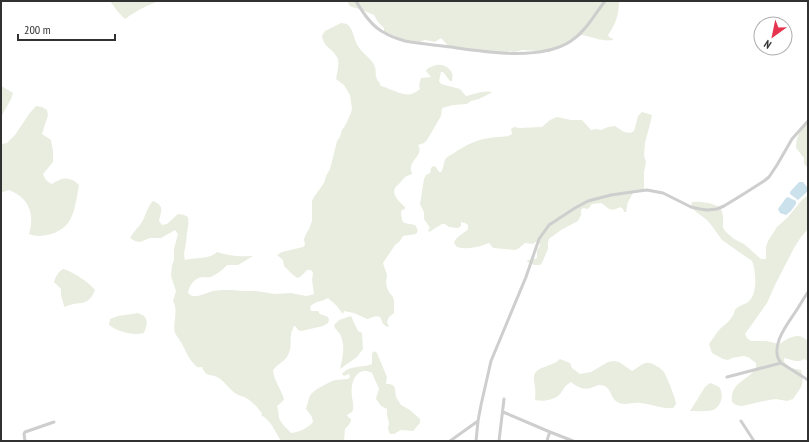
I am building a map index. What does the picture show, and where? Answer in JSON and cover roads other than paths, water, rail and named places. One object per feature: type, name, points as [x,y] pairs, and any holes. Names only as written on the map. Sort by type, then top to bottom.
[{"type":"street","points":[[356,1],[362,11],[383,33],[405,41],[490,52],[529,53],[551,50],[570,42],[578,36],[605,1]]},
{"type":"street","points":[[476,441],[482,398],[491,361],[526,277],[539,239],[549,225],[575,208],[588,202],[611,195],[647,190],[663,193],[700,209],[717,209],[764,181],[777,165],[792,139],[808,121]]},
{"type":"street","points":[[808,292],[779,340],[777,356],[781,363],[808,380]]},
{"type":"street","points":[[727,377],[781,363]]},
{"type":"street","points":[[499,441],[504,399]]},
{"type":"street","points":[[502,412],[573,441]]},
{"type":"street","points":[[450,441],[478,421]]},
{"type":"street","points":[[741,421],[754,441]]},
{"type":"street","points":[[25,441],[25,432],[54,422]]},
{"type":"street","points":[[547,441],[550,432]]},
{"type":"water","points":[[799,182],[803,182],[808,188],[808,191],[798,200],[790,194],[790,192]]},
{"type":"water","points":[[788,197],[796,201],[796,204],[786,215],[780,213],[778,209]]}]
